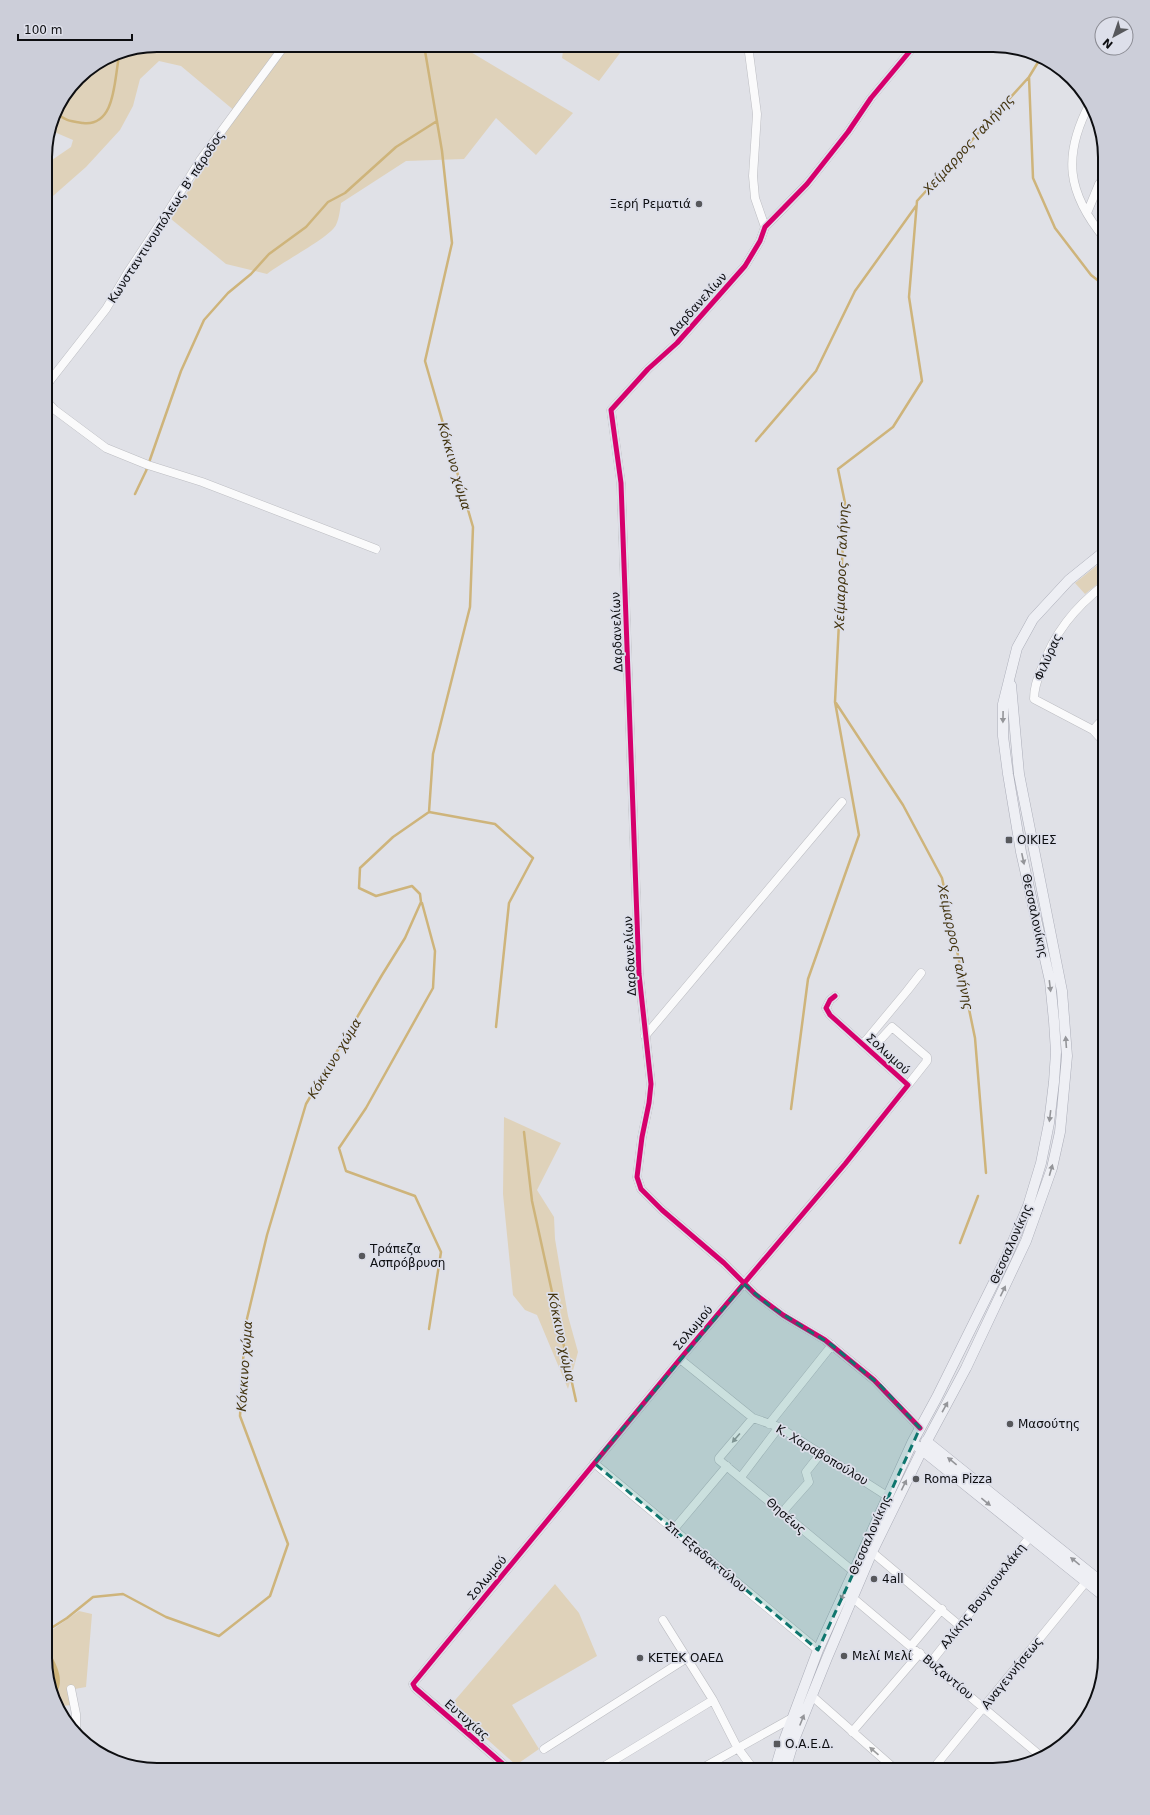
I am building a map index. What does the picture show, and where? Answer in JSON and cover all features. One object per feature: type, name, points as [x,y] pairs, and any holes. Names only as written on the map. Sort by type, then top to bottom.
[{"type":"main road","name":"Θεσσαλονίκης","points":[[777,1763],[792,1718],[818,1650],[912,1443],[937,1397],[1006,1258],[1028,1206],[1041,1163],[1052,1096],[1056,1052],[1050,981],[1021,852],[1003,736],[1003,704],[1011,679],[1013,662],[1018,648],[1033,619],[1069,580],[1098,557]]},
{"type":"main road","name":"Θεσσαλονίκης","points":[[788,1763],[794,1740],[872,1552],[926,1442],[966,1368],[1029,1234],[1052,1168],[1060,1132],[1067,1056],[1062,991],[1019,774],[1011,679]]},
{"type":"main road","points":[[920,1428],[926,1442],[1030,1537],[1089,1578],[1098,1582]]},
{"type":"main road","points":[[912,1443],[926,1442],[1036,1529],[1089,1578],[1098,1589]]},
{"type":"street","name":"Κωνσταντινουπόλεως Β' πάροδος","points":[[52,378],[106,309],[128,272],[201,159],[280,52]]},
{"type":"street","points":[[749,52],[757,114],[753,176],[755,198],[764,227]]},
{"type":"street","name":"Δαρδανελίων","points":[[909,52],[870,98],[848,132],[807,184],[764,227],[760,241],[745,266],[726,289],[677,343],[648,369],[611,410],[621,482],[639,974],[651,1084],[639,1164],[638,1177],[641,1190],[724,1263],[744,1284],[770,1306],[832,1345],[881,1386],[920,1428]]},
{"type":"street","points":[[1087,110],[1076,134],[1072,156],[1073,180],[1087,213],[1098,229]]},
{"type":"street","points":[[1087,213],[1098,186]]},
{"type":"street","points":[[52,407],[106,448],[148,465],[202,482],[376,549]]},
{"type":"street","name":"Φιλύρας","points":[[1093,730],[1034,699],[1034,687],[1046,654],[1055,637],[1065,622],[1098,591]]},
{"type":"street","points":[[1098,725],[1093,730],[1098,735]]},
{"type":"street","points":[[645,1036],[842,802]]},
{"type":"street","points":[[863,1044],[921,973]]},
{"type":"street","name":"Σολωμού","points":[[413,1684],[680,1360],[840,1170],[908,1085],[830,1015],[826,1008],[830,1000],[835,996]]},
{"type":"street","points":[[870,1051],[890,1027],[894,1027],[928,1059],[908,1085]]},
{"type":"street","points":[[769,1424],[832,1345]]},
{"type":"street","name":"Κ. Χαραβοπούλου","points":[[680,1360],[753,1418],[779,1427],[887,1496]]},
{"type":"street","name":"Θησέως","points":[[753,1418],[718,1459],[854,1572]]},
{"type":"street","points":[[741,1477],[779,1427]]},
{"type":"street","points":[[783,1514],[786,1508],[809,1482],[806,1472],[821,1453]]},
{"type":"street","name":"Σπ. Εξαδακτύλου","points":[[594,1464],[818,1650]]},
{"type":"street","points":[[674,1529],[727,1466]]},
{"type":"street","name":"Αλίκης Βουγιουκλάκη","points":[[931,1662],[1036,1529]]},
{"type":"street","points":[[872,1552],[942,1609],[960,1626]]},
{"type":"street","name":"Αναγεννήσεως","points":[[938,1763],[1089,1578]]},
{"type":"street","name":"Βυζαντίου","points":[[853,1598],[931,1662],[1037,1753]]},
{"type":"street","name":"Αλίκης Βουγιουκλάκη","points":[[911,1646],[942,1609]]},
{"type":"street","points":[[663,1620],[713,1700],[737,1747],[749,1763]]},
{"type":"street","points":[[852,1732],[920,1653]]},
{"type":"street","points":[[544,1749],[687,1658]]},
{"type":"street","name":"Ευτυχίας","points":[[413,1684],[415,1688],[502,1763]]},
{"type":"street","points":[[71,1688],[76,1714],[76,1724]]},
{"type":"street","points":[[812,1696],[888,1763]]},
{"type":"street","points":[[610,1763],[713,1700]]},
{"type":"street","points":[[711,1763],[737,1747],[792,1718]]},
{"type":"highlighted area","points":[[744,1284],[770,1306],[832,1345],[881,1386],[920,1428],[818,1650],[594,1463]]},
{"type":"shaded area","points":[[150,52],[471,52],[573,113],[536,155],[496,118],[464,159],[406,161],[341,203],[337,223],[332,230],[315,243],[267,274],[226,264],[171,219],[236,112],[181,66],[159,61],[140,79],[133,106],[120,130],[86,167],[52,197],[52,160],[71,147],[73,140],[55,132],[63,110],[74,93],[88,78],[104,66],[136,54]]},
{"type":"shaded area","points":[[563,52],[621,52],[599,81],[562,58]]},
{"type":"shaded area","points":[[1098,565],[1098,584],[1085,594],[1075,583]]},
{"type":"shaded area","points":[[504,1117],[561,1143],[537,1190],[554,1217],[555,1239],[568,1316],[578,1352],[568,1389],[537,1315],[525,1310],[513,1295],[503,1194]]},
{"type":"shaded area","points":[[555,1584],[579,1613],[597,1656],[512,1705],[539,1749],[519,1763],[514,1763],[450,1706]]},
{"type":"shaded area","points":[[79,1611],[92,1614],[86,1687],[69,1690],[70,1705],[64,1706],[54,1679],[52,1665],[52,1630]]},
{"type":"shaded area","points":[[52,1657],[60,1677],[58,1690],[54,1679]]},
{"type":"waterway","name":"Κόκκινο χώμα","points":[[52,1628],[67,1618],[93,1597],[123,1594],[166,1617],[219,1636],[270,1596],[288,1544],[240,1416],[245,1327],[267,1235],[306,1104],[405,938],[421,902],[420,894],[412,886],[376,896],[359,888],[360,868],[393,837],[429,812],[433,754],[470,607],[473,527],[425,361],[452,243],[442,151],[425,52]]},
{"type":"waterway","points":[[60,116],[74,122],[83,123],[94,122],[102,117],[108,110],[112,100],[119,59]]},
{"type":"waterway","name":"Χείμαρρος Γαλήνης","points":[[791,1109],[808,979],[859,835],[835,702],[845,503],[838,469],[893,427],[922,381],[909,297],[917,201],[1029,77],[1038,62]]},
{"type":"waterway","points":[[1029,77],[1033,178],[1055,228],[1091,275],[1098,280]]},
{"type":"waterway","name":"Κόκκινο χώμα","points":[[135,494],[146,471],[181,371],[204,320],[228,293],[251,274],[269,254],[306,227],[328,202],[345,193],[396,147],[437,121]]},
{"type":"waterway","points":[[756,441],[816,371],[855,291],[916,206]]},
{"type":"waterway","name":"Χείμαρρος Γαλήνης","points":[[836,703],[903,805],[942,878],[975,1038],[986,1173]]},
{"type":"waterway","name":"Κόκκινο χώμα","points":[[429,812],[495,824],[533,858],[509,903],[496,1027]]},
{"type":"waterway","name":"Κόκκινο χώμα","points":[[422,903],[435,951],[433,988],[366,1108],[339,1148],[346,1171],[415,1196],[441,1252],[429,1329]]},
{"type":"waterway","name":"Κόκκινο χώμα","points":[[524,1132],[532,1201],[576,1401]]},
{"type":"waterway","points":[[960,1243],[978,1196]]},
{"type":"cycle path","points":[[909,52],[871,98],[848,132],[807,184],[765,227],[760,241],[745,266],[677,343],[648,369],[611,410],[621,483],[639,974],[651,1084],[637,1177],[641,1189],[662,1210],[724,1263],[755,1294],[783,1315],[825,1340],[874,1380],[920,1428]]},
{"type":"cycle path","points":[[502,1763],[415,1688],[413,1684],[680,1359],[845,1164],[908,1085],[830,1015],[826,1008],[830,1000],[835,996]]},
{"type":"place","name":"Ξερή Ρεματιά","points":[[699,204]]},
{"type":"place","name":"ΟΙΚΙΕΣ","points":[[1009,840]]},
{"type":"place","name":"Τράπεζα Ασπρόβρυση","points":[[362,1256]]},
{"type":"place","name":"Μασούτης","points":[[1010,1424]]},
{"type":"place","name":"Roma Pizza","points":[[916,1479]]},
{"type":"place","name":"4all","points":[[874,1579]]},
{"type":"place","name":"Μελί Μελί","points":[[844,1656]]},
{"type":"place","name":"ΚΕΤΕΚ ΟΑΕΔ","points":[[640,1658]]},
{"type":"place","name":"Ο.Α.Ε.Δ.","points":[[777,1744]]}]
